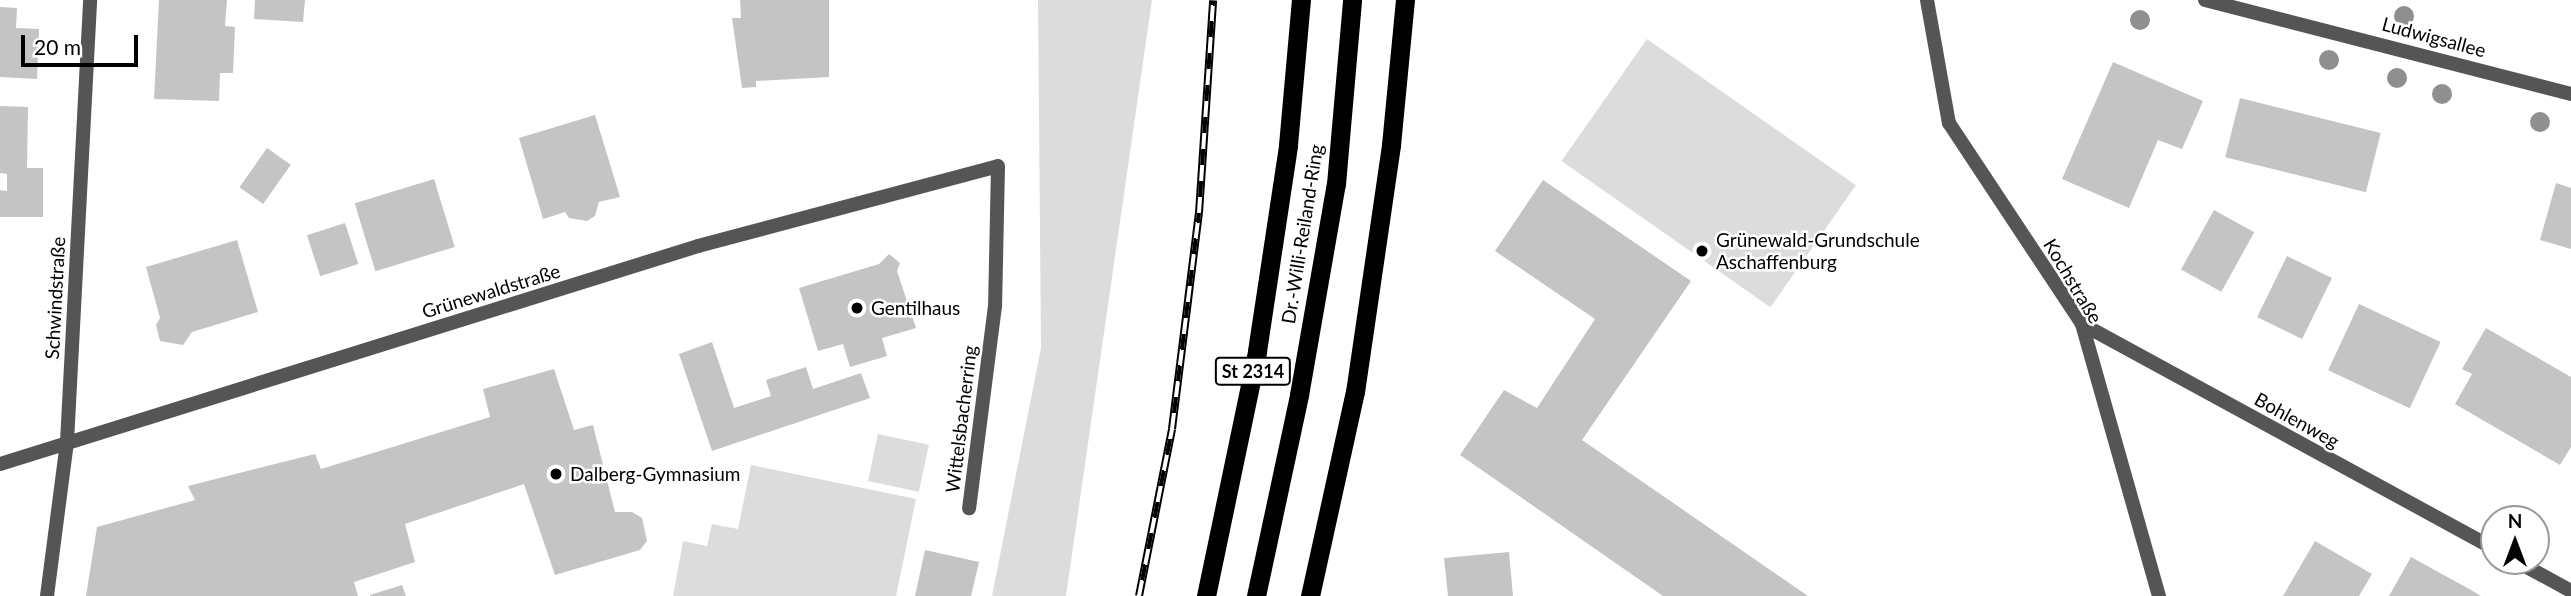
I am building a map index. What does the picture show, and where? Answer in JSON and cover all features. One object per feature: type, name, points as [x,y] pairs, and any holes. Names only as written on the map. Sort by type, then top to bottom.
[{"type":"highway","name":"St 2314","points":[[1206,596],[1257,351],[1288,145],[1301,0]]},
{"type":"highway","name":"Dr.-Willi-Reiland-Ring","points":[[1256,596],[1299,395],[1336,184],[1352,0]]},
{"type":"highway","points":[[1310,596],[1355,393],[1391,145],[1405,0]]},
{"type":"street","name":"Schwindstraße","points":[[47,596],[67,442],[90,0]]},
{"type":"street","name":"Kochstraße","points":[[1927,0],[1949,123],[2081,324],[2159,596]]},
{"type":"street","name":"Ludwigsallee","points":[[2205,0],[2571,94]]},
{"type":"street","name":"Grünewaldstraße","points":[[0,464],[698,246],[998,166]]},
{"type":"street","name":"Wittelsbacherring","points":[[969,508],[995,306],[998,166]]},
{"type":"street","name":"Bohlenweg","points":[[2081,324],[2480,541]]},
{"type":"street","points":[[2542,575],[2571,591]]},
{"type":"shaded area","points":[[1038,0],[1152,0],[1066,596],[992,596],[1041,348]]},
{"type":"shaded area","points":[[1647,39],[1856,185],[1770,307],[1562,161]]},
{"type":"shaded area","points":[[878,434],[929,445],[919,492],[868,481]]},
{"type":"shaded area","points":[[751,465],[916,499],[896,596],[673,596],[683,541],[707,546],[712,524],[738,529]]},
{"type":"building","points":[[159,0],[227,0],[225,26],[235,27],[233,73],[220,73],[219,101],[154,99]]},
{"type":"building","points":[[255,0],[305,0],[303,22],[254,19]]},
{"type":"building","points":[[740,0],[829,0],[829,77],[756,81],[756,87],[742,88],[732,18],[741,18]]},
{"type":"building","points":[[0,7],[17,8],[16,28],[39,29],[37,79],[0,77]]},
{"type":"building","points":[[2113,62],[2203,101],[2182,149],[2158,140],[2129,208],[2062,179]]},
{"type":"building","points":[[2240,98],[2381,133],[2366,192],[2225,157]]},
{"type":"building","points":[[0,106],[28,107],[27,168],[43,168],[43,217],[0,217],[0,190],[7,191],[7,174],[0,173]]},
{"type":"building","points":[[595,115],[620,197],[599,202],[595,216],[587,221],[569,218],[565,212],[543,219],[519,138]]},
{"type":"building","points":[[267,148],[291,165],[263,204],[239,187]]},
{"type":"building","points":[[434,179],[455,247],[375,271],[355,203]]},
{"type":"building","points":[[1543,180],[1691,281],[1582,440],[1808,596],[1663,596],[1460,455],[1504,390],[1537,408],[1595,319],[1495,251]]},
{"type":"building","points":[[2556,183],[2571,188],[2571,249],[2540,240]]},
{"type":"building","points":[[2214,210],[2254,232],[2221,292],[2181,269]]},
{"type":"building","points":[[345,223],[358,264],[320,276],[307,235]]},
{"type":"building","points":[[237,240],[258,312],[192,332],[183,345],[160,341],[156,325],[160,318],[146,267]]},
{"type":"building","name":"Gentilhaus","points":[[889,254],[900,263],[897,271],[916,328],[882,338],[887,356],[850,367],[843,344],[818,351],[799,288],[879,264]]},
{"type":"building","points":[[2287,256],[2332,278],[2302,339],[2257,317]]},
{"type":"building","points":[[2359,304],[2441,342],[2410,408],[2328,370]]},
{"type":"building","points":[[2486,328],[2571,377],[2571,447],[2560,465],[2455,404],[2472,374],[2462,369]]},
{"type":"building","points":[[712,342],[734,408],[771,396],[766,380],[806,367],[813,389],[861,373],[870,398],[712,451],[679,354]]},
{"type":"building","points":[[554,369],[574,430],[593,425],[615,512],[632,512],[642,518],[647,541],[640,550],[555,575],[524,484],[405,524],[415,562],[354,582],[358,596],[86,596],[97,527],[195,500],[188,486],[315,454],[321,469],[490,417],[483,389]]},
{"type":"building","points":[[2315,541],[2372,574],[2359,596],[2283,596]]},
{"type":"building","points":[[925,550],[979,562],[971,596],[915,596]]},
{"type":"building","points":[[1509,552],[1513,596],[1448,596],[1444,558]]},
{"type":"building","points":[[2411,557],[2471,590],[2481,596],[2389,596]]},
{"type":"building","points":[[402,585],[406,596],[370,596],[370,595]]},
{"type":"railway","points":[[1139,596],[1172,429],[1199,213],[1213,0]]},
{"type":"place","name":"Grünewald-Grundschule Aschaffenburg","points":[[1702,251]]},
{"type":"place","name":"Gentilhaus","points":[[857,308]]},
{"type":"place","name":"Dalberg-Gymnasium","points":[[556,474]]}]
